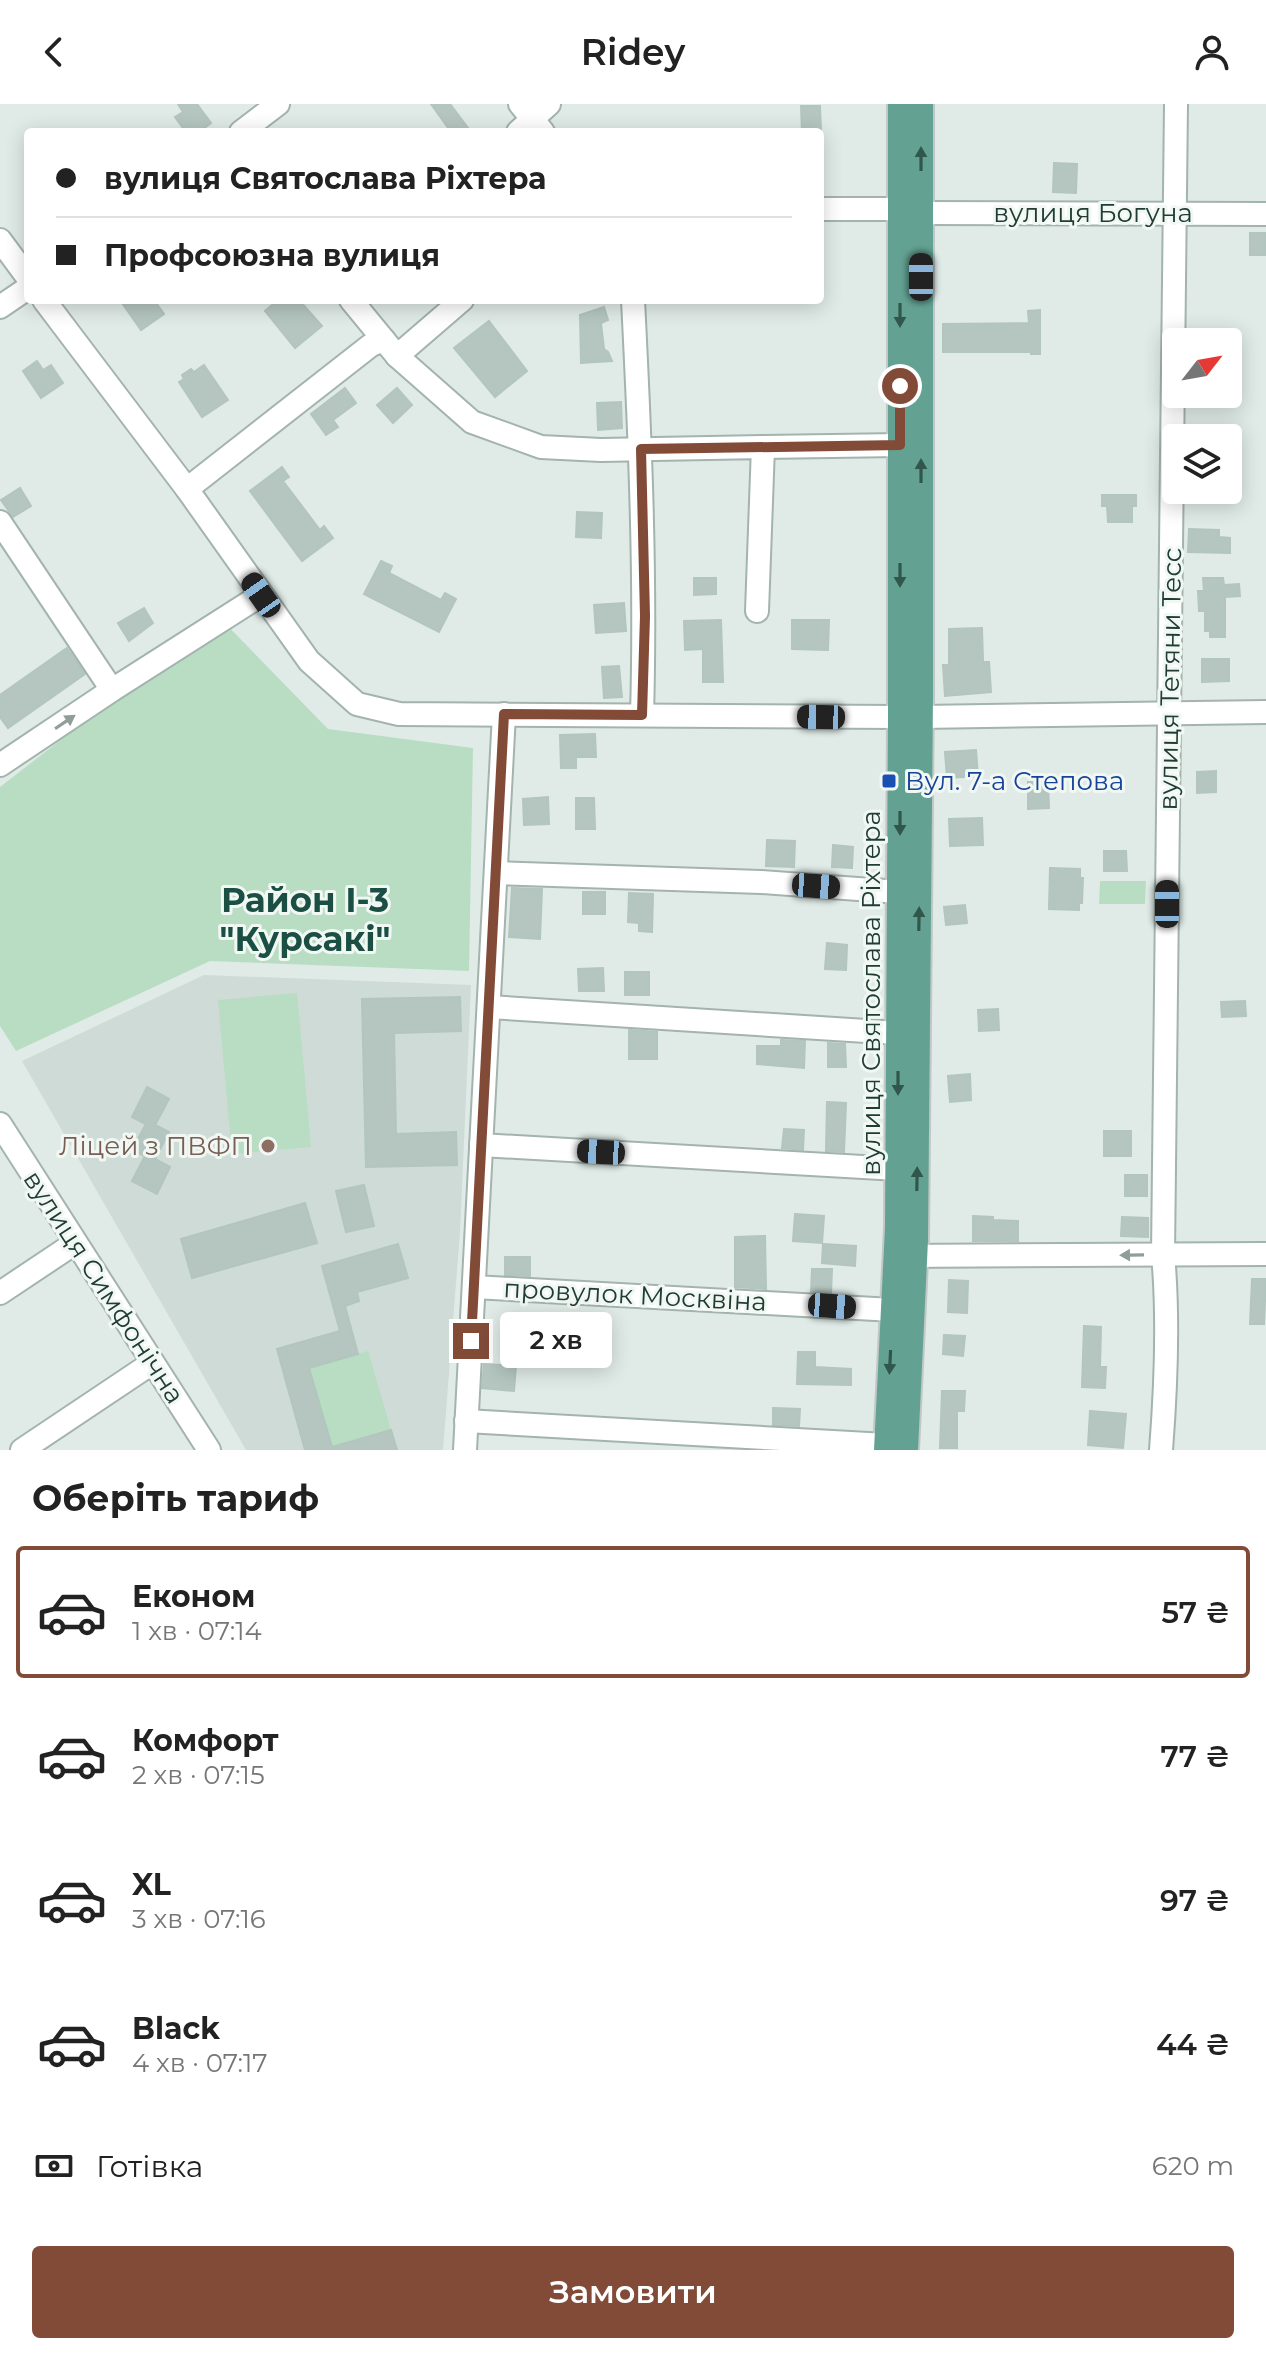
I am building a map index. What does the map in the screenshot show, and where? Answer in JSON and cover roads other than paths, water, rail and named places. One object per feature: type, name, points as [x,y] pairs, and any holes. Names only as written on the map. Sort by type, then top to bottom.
[{"type":"main road","name":"вулиця Святослава Ріхтера","points":[[892,1448],[906,1256],[911,717],[910,211],[900,104]]},
{"type":"main road","name":"вулиця Святослава Ріхтера","points":[[892,1448],[893,1310],[906,1256],[898,1169],[899,892],[911,717],[900,445],[910,211],[921,104]]},
{"type":"street","points":[[246,128],[278,104]]},
{"type":"street","points":[[528,122],[549,104]]},
{"type":"street","name":"вулиця Тетяни Тесс","points":[[1161,1450],[1166,1287],[1163,1255],[1176,104]]},
{"type":"street","name":"вулиця Богуна","points":[[824,209],[1266,214]]},
{"type":"street","points":[[0,240],[24,273]]},
{"type":"street","points":[[0,307],[24,291]]},
{"type":"street","points":[[47,304],[187,489],[309,661],[357,704],[399,714],[911,717],[1266,712]]},
{"type":"street","points":[[354,304],[390,348],[472,422],[541,447],[601,450],[900,445]]},
{"type":"street","points":[[187,489],[371,345],[390,348],[456,304]]},
{"type":"street","points":[[633,304],[645,616],[642,715]]},
{"type":"street","points":[[757,611],[763,447]]},
{"type":"street","points":[[0,522],[112,690]]},
{"type":"street","points":[[0,765],[261,595]]},
{"type":"street","points":[[465,1450],[504,714]]},
{"type":"street","points":[[496,873],[761,882],[899,892]]},
{"type":"street","points":[[489,1007],[898,1033]]},
{"type":"street","name":"вулиця Симфонічна","points":[[0,1124],[209,1450]]},
{"type":"street","points":[[481,1145],[898,1169]]},
{"type":"street","points":[[0,1293],[75,1243]]},
{"type":"street","points":[[906,1256],[1266,1254]]},
{"type":"street","name":"провулок Москвіна","points":[[474,1287],[893,1310]]},
{"type":"street","points":[[22,1450],[152,1363]]},
{"type":"street","points":[[466,1421],[892,1448]]},
{"type":"place","name":"Вул. 7-а Степова","points":[[889,781]]},
{"type":"place","name":"Ліцей з ПВФП","points":[[268,1146]]},
{"type":"district","name":"Район І-3 \"Курсакі\"","points":[[305,920]]}]
